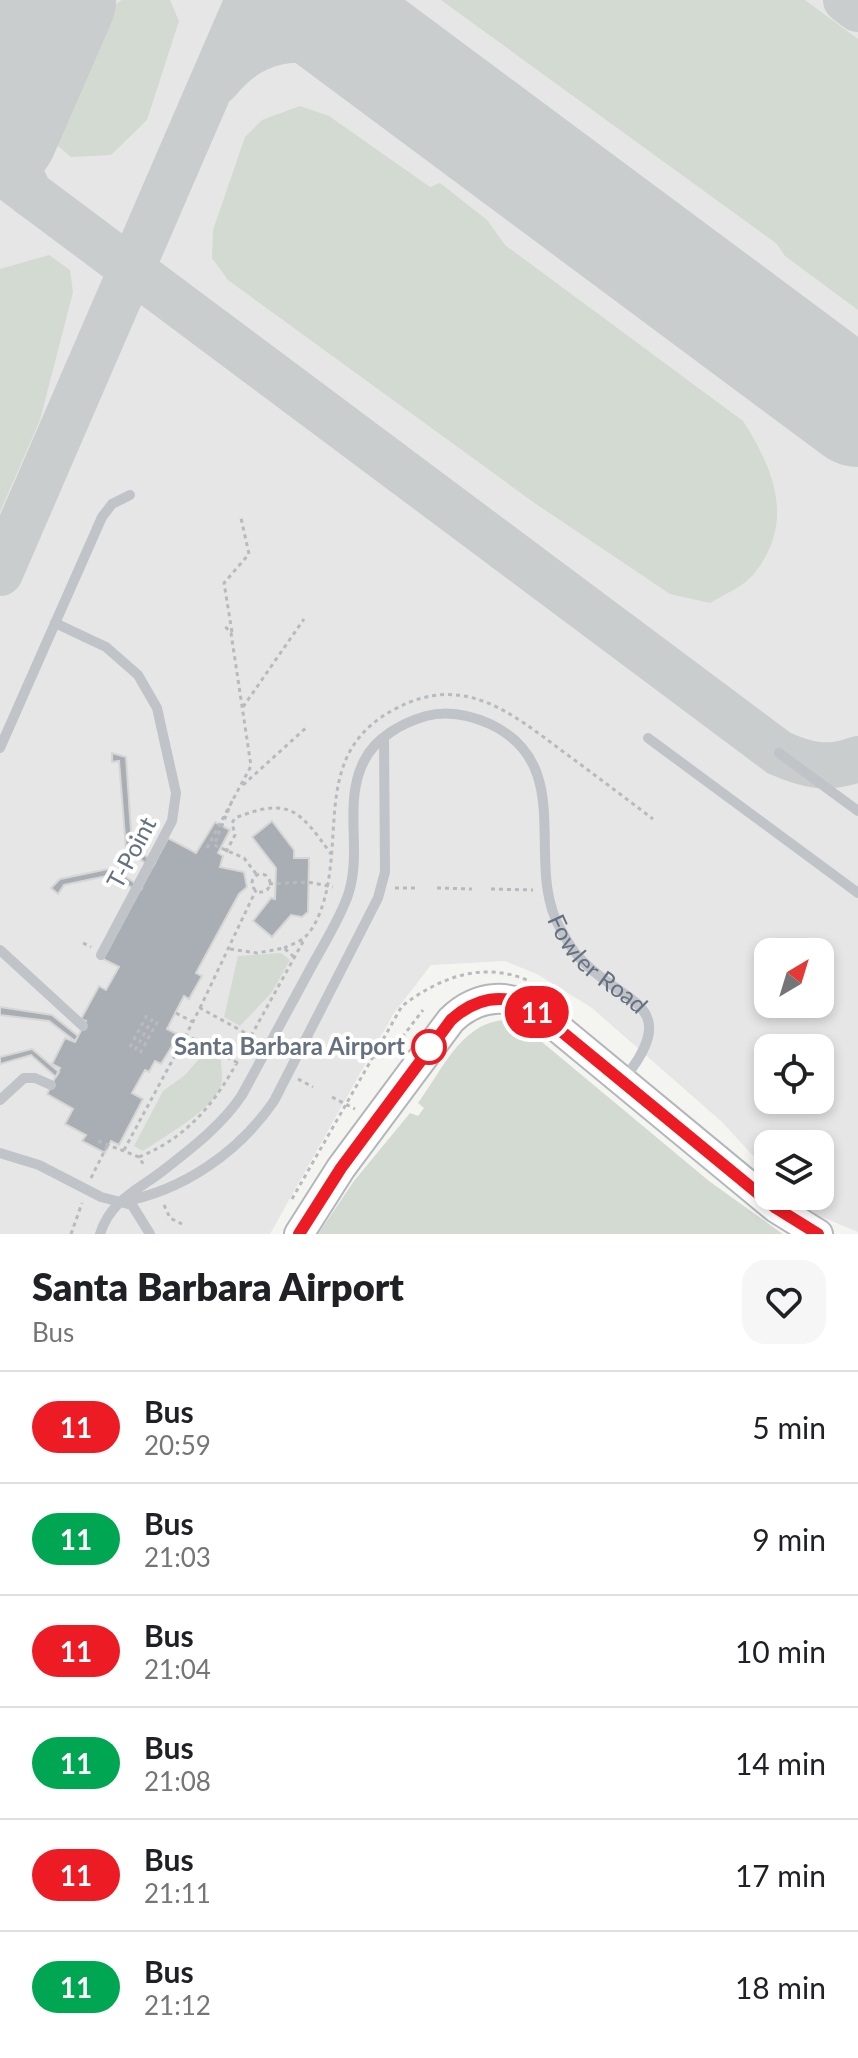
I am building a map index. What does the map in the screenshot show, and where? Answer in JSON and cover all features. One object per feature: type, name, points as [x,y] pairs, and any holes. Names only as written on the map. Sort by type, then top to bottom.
[{"type":"street","points":[[299,1234],[326,1190],[451,1020],[470,1005],[500,998],[526,1005],[776,1208],[818,1234]]},
{"type":"lane","points":[[0,748],[102,517],[112,504],[130,495]]},
{"type":"lane","name":"T-Point","points":[[55,623],[106,647],[138,675],[157,708],[176,793],[174,815],[101,955]]},
{"type":"lane","name":"Fowler Road","points":[[100,1234],[120,1202],[218,1125],[242,1095],[349,893],[357,777],[370,750],[384,738],[424,717],[462,714],[501,730],[528,756],[539,777],[543,797],[547,890],[555,918],[578,956],[636,1002],[648,1020],[647,1046],[622,1081]]},
{"type":"lane","points":[[120,1202],[157,1191],[230,1153],[256,1127],[282,1088],[378,898],[385,872],[384,738]]},
{"type":"lane","points":[[648,738],[858,893]]},
{"type":"lane","points":[[779,753],[858,811]]},
{"type":"lane","points":[[0,950],[83,1026]]},
{"type":"lane","points":[[0,1100],[15,1084],[29,1077],[51,1085]]},
{"type":"lane","points":[[0,1153],[39,1165],[101,1197],[136,1208],[150,1234]]},
{"type":"path","points":[[207,848],[251,766],[224,583],[249,554],[241,518]]},
{"type":"path","points":[[242,708],[304,619]]},
{"type":"path","points":[[224,625],[231,633]]},
{"type":"path","points":[[239,789],[308,726]]},
{"type":"path","points":[[139,1157],[206,1110],[223,1090],[321,910],[332,855],[336,786],[343,763],[357,739]]},
{"type":"path","points":[[232,801],[213,842],[220,849],[244,858],[257,875]]},
{"type":"path","points":[[226,852],[235,835],[232,823],[235,818],[269,807],[290,811],[308,820],[332,855]]},
{"type":"path","points":[[256,890],[250,882],[257,875],[265,875],[269,884]]},
{"type":"path","points":[[256,890],[266,890],[269,884]]},
{"type":"path","points":[[269,884],[328,884],[333,887]]},
{"type":"path","points":[[387,887],[419,888]]},
{"type":"path","points":[[437,888],[472,889]]},
{"type":"path","points":[[491,889],[537,890]]},
{"type":"path","points":[[124,1150],[193,1022],[256,890]]},
{"type":"path","points":[[230,949],[257,953],[284,948],[306,936]]},
{"type":"path","points":[[83,943],[89,946]]},
{"type":"path","points":[[284,948],[295,957]]},
{"type":"path","points":[[200,1008],[251,1036]]},
{"type":"path","points":[[372,1057],[387,1057],[423,1010]]},
{"type":"path","points":[[176,1013],[193,1022]]},
{"type":"path","points":[[130,1047],[147,1015]]},
{"type":"path","points":[[135,1050],[153,1018]]},
{"type":"path","points":[[140,1053],[158,1021]]},
{"type":"path","points":[[186,1035],[238,1063]]},
{"type":"path","points":[[295,1078],[313,1087]]},
{"type":"path","points":[[332,1097],[353,1108]]},
{"type":"path","points":[[98,1141],[139,1157],[145,1169]]},
{"type":"path","points":[[89,1182],[107,1146]]},
{"type":"path","points":[[71,1234],[82,1203]]},
{"type":"path","points":[[163,1203],[170,1218],[182,1224]]},
{"type":"shaded area","points":[[0,0],[858,0],[858,1232],[807,1210],[834,1210],[834,1130],[754,1130],[754,1157],[722,1122],[592,1008],[537,974],[505,961],[431,965],[394,1013],[270,1234],[0,1234]]},
{"type":"shaded area","points":[[0,0],[27,0],[21,20],[0,41]]},
{"type":"shaded area","points":[[122,0],[170,0],[179,21],[147,120],[111,155],[71,157],[52,141],[47,114],[79,48],[102,13]]},
{"type":"shaded area","points":[[441,0],[805,0],[858,39],[858,310],[785,256],[777,244]]},
{"type":"shaded area","points":[[300,106],[329,116],[430,187],[440,183],[487,220],[505,245],[743,421],[772,478],[777,517],[774,537],[766,556],[748,580],[710,603],[670,594],[536,504],[228,280],[212,258],[213,230],[245,137],[262,120]]},
{"type":"shaded area","points":[[49,255],[70,270],[73,292],[40,420],[0,512],[0,269]]},
{"type":"shaded area","points":[[281,953],[290,960],[272,992],[240,1026],[224,1017],[238,956]]},
{"type":"shaded area","points":[[502,1020],[512,1022],[536,1037],[709,1181],[783,1234],[318,1234],[354,1181],[410,1113],[418,1116],[424,1108],[418,1103],[463,1040],[487,1024]]},
{"type":"shaded area","points":[[206,1051],[221,1060],[222,1083],[216,1095],[187,1122],[143,1151],[134,1146],[163,1091],[185,1075]]},
{"type":"building","points":[[112,753],[126,757],[132,846],[155,863],[152,868],[126,849],[119,761],[112,762]]},
{"type":"building","points":[[272,821],[294,850],[294,858],[309,858],[308,912],[302,917],[291,915],[272,937],[253,921],[271,898],[275,899],[276,868],[252,837]]},
{"type":"building","points":[[215,822],[230,830],[218,853],[223,856],[220,867],[244,872],[247,887],[239,894],[196,973],[202,976],[189,999],[184,996],[167,1029],[179,1035],[161,1064],[155,1061],[149,1072],[145,1070],[132,1093],[143,1099],[119,1145],[111,1141],[105,1153],[82,1141],[86,1135],[65,1124],[73,1109],[47,1094],[60,1068],[52,1064],[65,1038],[75,1042],[86,1021],[81,1019],[99,986],[106,990],[119,967],[103,959],[168,838],[196,853]]},
{"type":"building","points":[[113,868],[142,888],[139,892],[111,875],[64,885],[58,894],[51,888],[60,879]]},
{"type":"building","points":[[0,1007],[52,1015],[78,1036],[75,1041],[49,1021],[0,1015]]},
{"type":"building","points":[[32,1049],[59,1072],[56,1077],[31,1055],[0,1064],[0,1057]]},
{"type":"taxiway","points":[[0,573],[248,0]]},
{"type":"taxiway","points":[[319,0],[331,18]]},
{"type":"taxiway","points":[[846,0],[858,9]]},
{"type":"taxiway","points":[[217,82],[234,64],[269,44],[307,39],[372,48]]},
{"type":"taxiway","points":[[0,77],[36,51]]},
{"type":"taxiway","points":[[9,111],[12,156],[30,194]]},
{"type":"taxiway","points":[[0,171],[779,753],[818,765],[837,765],[858,759]]},
{"type":"runway","points":[[0,133],[58,0]]},
{"type":"runway","points":[[308,0],[858,409]]},
{"type":"bus line","name":"11","points":[[299,1234],[341,1168],[451,1020],[476,1003],[500,998],[533,1008],[776,1208],[818,1234]]},
{"type":"place","name":"Santa Barbara Airport","points":[[429,1047]]}]
